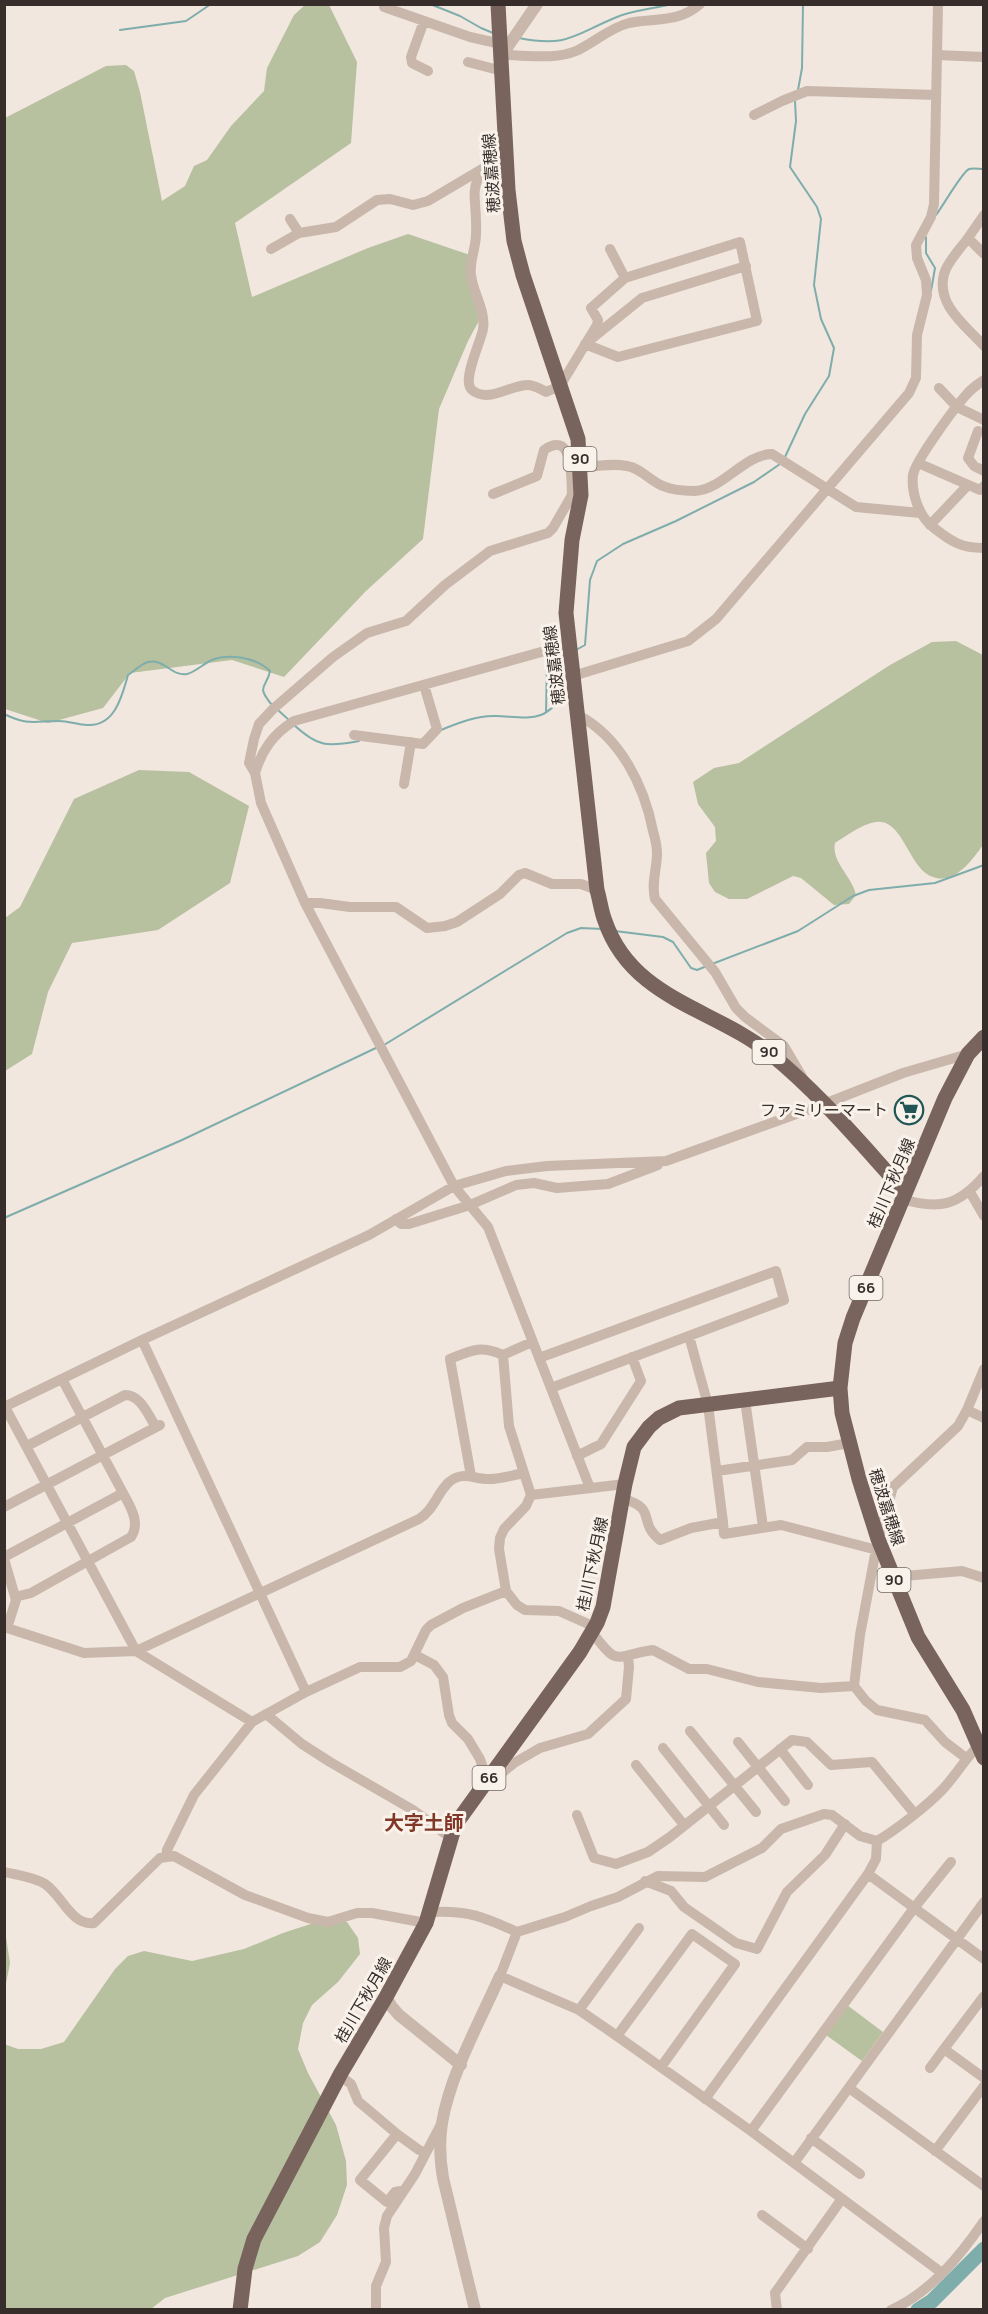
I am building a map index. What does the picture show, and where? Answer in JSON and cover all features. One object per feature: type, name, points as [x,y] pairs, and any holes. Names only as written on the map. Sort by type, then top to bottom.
[{"type":"main road","name":"穂波嘉穂線","points":[[498,4],[508,153],[508,190],[514,241],[523,275],[578,439],[581,468],[568,575],[566,613],[597,890],[605,921],[613,939],[639,974],[655,988],[749,1038],[805,1082],[904,1195]]},
{"type":"main road","name":"桂川下秋月線","points":[[240,2310],[245,2269],[254,2239],[339,2075],[386,1997],[429,1917],[451,1835],[464,1811],[593,1630],[603,1606],[634,1447],[659,1418],[679,1408],[840,1388],[845,1343],[853,1318],[945,1098],[968,1054],[984,1037]]},
{"type":"main road","name":"穂波嘉穂線","points":[[840,1388],[849,1443],[877,1545],[918,1637],[963,1710],[981,1752]]},
{"type":"street","points":[[502,49],[537,4]]},
{"type":"street","points":[[384,7],[502,49],[555,55],[576,51],[597,37],[630,23],[675,18],[686,14],[700,4]]},
{"type":"street","points":[[573,676],[688,641],[702,632],[716,619],[909,393],[916,378],[917,335],[927,295],[926,280],[917,258],[916,245],[931,217],[934,204],[938,4]]},
{"type":"street","points":[[424,21],[411,57],[412,63],[428,71]]},
{"type":"street","points":[[937,56],[984,57]]},
{"type":"street","points":[[468,62],[502,71]]},
{"type":"street","points":[[754,115],[807,91],[936,95]]},
{"type":"street","points":[[271,249],[299,233],[336,226],[377,200],[390,199],[413,205],[428,201],[508,153]]},
{"type":"street","points":[[487,166],[478,178],[474,195],[476,234],[471,274],[483,327],[468,384],[471,389],[487,395],[527,385],[546,392],[560,386],[585,344],[597,325],[598,320],[591,308],[626,278],[740,242],[757,321],[618,357],[585,344]]},
{"type":"street","points":[[984,215],[944,273],[943,296],[947,306],[984,346]]},
{"type":"street","points":[[290,219],[299,233]]},
{"type":"street","points":[[968,238],[984,254]]},
{"type":"street","points":[[610,249],[626,278]]},
{"type":"street","points":[[585,344],[642,298],[746,266]]},
{"type":"street","points":[[984,380],[967,394],[957,407],[918,463],[914,474],[920,513],[930,525],[945,537],[966,548],[984,548]]},
{"type":"street","points":[[939,388],[957,407],[984,420]]},
{"type":"street","points":[[978,431],[968,458],[974,466],[983,471]]},
{"type":"street","points":[[493,495],[537,476],[544,450],[549,446],[558,446],[569,454],[577,495],[548,533],[490,551],[445,585],[406,621],[367,633],[333,657],[273,709],[260,724],[249,763],[255,773],[260,800],[305,903],[454,1186],[488,1227],[590,1488]]},
{"type":"street","points":[[581,468],[628,466],[662,486],[683,491],[698,491],[718,482],[764,454],[772,454],[856,507],[920,513]]},
{"type":"street","points":[[918,463],[968,485],[982,488],[984,502]]},
{"type":"street","points":[[930,525],[968,485]]},
{"type":"street","points":[[255,773],[260,757],[270,740],[280,729],[294,721],[570,644]]},
{"type":"street","points":[[354,735],[423,744],[437,729],[424,685]]},
{"type":"street","points":[[578,715],[593,723],[613,744],[635,774],[651,819],[657,852],[653,890],[655,899],[715,972],[736,1008],[784,1046],[805,1082]]},
{"type":"street","points":[[404,784],[411,742]]},
{"type":"street","points":[[305,903],[350,907],[396,907],[427,928],[457,922],[500,894],[519,875],[525,873],[552,884],[581,884],[597,890]]},
{"type":"street","points":[[396,1219],[401,1224],[410,1224],[470,1205],[516,1185],[534,1183],[556,1188],[608,1184],[903,1073],[968,1054]]},
{"type":"street","points":[[252,1722],[136,1651],[5,1407],[142,1340],[369,1235],[454,1186],[506,1171],[547,1166],[666,1161]]},
{"type":"street","points":[[904,1195],[933,1206],[946,1205],[970,1192],[984,1176]]},
{"type":"street","points":[[970,1192],[984,1216]]},
{"type":"street","points":[[539,1358],[776,1270],[784,1299],[551,1388]]},
{"type":"street","points":[[689,1336],[708,1405],[724,1533],[781,1525],[877,1545]]},
{"type":"street","points":[[142,1340],[306,1692]]},
{"type":"street","points":[[471,1476],[450,1359],[475,1348],[491,1350],[503,1355],[532,1342]]},
{"type":"street","points":[[503,1355],[509,1426],[531,1495],[526,1506],[504,1529],[500,1538],[499,1549],[506,1591],[517,1605],[525,1610],[559,1611],[593,1630],[606,1652],[619,1658],[653,1650],[689,1669],[706,1669],[758,1682],[821,1688],[854,1686]]},
{"type":"street","points":[[577,1456],[601,1444],[641,1381],[632,1358]]},
{"type":"street","points":[[966,1758],[945,1742],[925,1720],[877,1710],[854,1686],[860,1635],[877,1545],[894,1487],[958,1426],[984,1369]]},
{"type":"street","points":[[15,1597],[31,1593],[131,1537],[134,1533],[132,1512],[62,1379]]},
{"type":"street","points":[[4,1507],[158,1426],[139,1401],[130,1395],[121,1396],[27,1446]]},
{"type":"street","points":[[745,1400],[763,1527]]},
{"type":"street","points":[[967,1410],[984,1418]]},
{"type":"street","points":[[717,1471],[792,1460],[807,1447],[827,1447],[849,1443]]},
{"type":"street","points":[[123,1493],[4,1558],[15,1597],[15,1606],[6,1627],[84,1653],[136,1651],[419,1519],[431,1510],[444,1487],[451,1480],[463,1475],[489,1479],[524,1473]]},
{"type":"street","points":[[531,1495],[590,1488],[624,1491],[645,1511],[652,1534],[660,1540],[691,1528],[723,1522]]},
{"type":"street","points":[[892,1577],[962,1571],[984,1578]]},
{"type":"street","points":[[166,1856],[166,1850],[194,1795],[252,1722],[306,1692],[360,1667],[400,1667],[411,1661],[426,1630],[431,1625],[463,1608],[506,1591]]},
{"type":"street","points":[[415,1655],[434,1665],[443,1677],[452,1723],[477,1753],[487,1780],[498,1776],[514,1763],[540,1748],[588,1734],[626,1699],[628,1656]]},
{"type":"street","points":[[266,1714],[302,1744],[412,1810],[444,1833],[451,1835]]},
{"type":"street","points":[[690,1731],[756,1812]]},
{"type":"street","points":[[577,1815],[594,1858],[616,1864],[648,1852],[792,1740],[807,1742],[831,1765],[872,1762],[914,1813]]},
{"type":"street","points":[[738,1742],[785,1801]]},
{"type":"street","points":[[663,1748],[724,1825]]},
{"type":"street","points":[[780,1749],[808,1785]]},
{"type":"street","points":[[877,1841],[943,1789],[966,1758],[981,1752]]},
{"type":"street","points":[[636,1765],[684,1825]]},
{"type":"street","points":[[4,1872],[43,1883],[81,1923],[88,1924],[94,1923],[160,1858],[166,1856],[180,1859],[245,1895],[308,1918],[328,1922],[357,1913],[429,1917],[458,1910],[489,1919],[517,1932],[618,1897],[645,1881],[666,1875],[705,1877],[762,1848],[781,1829],[824,1814],[832,1815],[860,1836],[877,1841]]},
{"type":"street","points":[[645,1881],[671,1891],[684,1907],[700,1920],[736,1943],[757,1949],[787,1892],[825,1855],[845,1824]]},
{"type":"street","points":[[705,2099],[867,1874],[876,1859],[877,1841]]},
{"type":"street","points":[[751,2131],[914,1908],[951,1862]]},
{"type":"street","points":[[867,1874],[984,1959]]},
{"type":"street","points":[[794,2163],[984,1902]]},
{"type":"street","points":[[617,2036],[700,1920]]},
{"type":"street","points":[[579,2010],[639,1928]]},
{"type":"street","points":[[475,2310],[442,2178],[440,2159],[442,2123],[448,2097],[517,1932]]},
{"type":"street","points":[[692,1934],[735,1964]]},
{"type":"street","points":[[662,2067],[746,1947]]},
{"type":"street","points":[[500,1976],[579,2010],[751,2131],[942,2273]]},
{"type":"street","points":[[930,2068],[984,1996]]},
{"type":"street","points":[[386,1997],[399,2014],[461,2065]]},
{"type":"street","points":[[944,2049],[984,2078]]},
{"type":"street","points":[[339,2075],[351,2084],[358,2101],[397,2134],[426,2153]]},
{"type":"street","points":[[935,2151],[984,2086]]},
{"type":"street","points":[[849,2088],[984,2186]]},
{"type":"street","points":[[376,2310],[376,2286],[386,2262],[384,2228],[387,2216],[404,2191],[442,2123]]},
{"type":"street","points":[[397,2134],[360,2180],[387,2202],[395,2192],[404,2191]]},
{"type":"street","points":[[811,2138],[860,2174]]},
{"type":"street","points":[[777,2310],[776,2293],[841,2200]]},
{"type":"street","points":[[762,2215],[808,2248]]},
{"type":"street","points":[[891,2310],[917,2294],[942,2273],[967,2245],[984,2221]]},
{"type":"green space","points":[[305,5],[329,5],[357,62],[351,143],[235,223],[252,297],[368,248],[408,234],[470,255],[481,317],[468,341],[439,409],[423,539],[366,591],[284,677],[232,660],[130,673],[103,708],[48,723],[5,709],[5,118],[106,66],[126,65],[134,71],[140,92],[162,201],[185,186],[194,166],[207,160],[231,126],[264,91],[267,68],[294,15]]},
{"type":"green space","points":[[956,641],[983,655],[983,845],[968,864],[949,877],[941,879],[933,877],[918,866],[896,830],[889,825],[875,822],[857,829],[835,843],[836,856],[856,895],[849,904],[834,905],[801,878],[793,876],[747,899],[729,899],[715,892],[709,883],[706,853],[716,841],[715,827],[698,804],[693,782],[714,768],[739,763],[890,665],[932,642]]},
{"type":"green space","points":[[139,770],[189,772],[249,806],[230,883],[158,930],[72,943],[48,992],[32,1054],[5,1071],[5,918],[20,907],[74,799]]},
{"type":"green space","points":[[329,1918],[347,1922],[358,1938],[360,1954],[338,1982],[312,2005],[303,2023],[298,2049],[336,2125],[346,2161],[347,2185],[337,2215],[320,2242],[298,2256],[165,2298],[151,2309],[5,2309],[4,2044],[18,2049],[41,2049],[64,2042],[115,1969],[128,1956],[144,1951],[192,1961],[244,1949]]},
{"type":"green space","points":[[4,1924],[10,1963],[5,1989],[4,1989]]},
{"type":"green space","points":[[847,2005],[883,2032],[862,2061],[826,2035]]},
{"type":"waterway","points":[[120,30],[186,21],[211,4]]},
{"type":"waterway","points":[[430,4],[493,33]]},
{"type":"waterway","points":[[519,38],[536,41],[571,38],[623,15],[672,4]]},
{"type":"waterway","points":[[798,90],[802,68],[803,4]]},
{"type":"waterway","points":[[785,457],[805,414],[829,376],[834,348],[821,319],[814,285],[821,219],[817,207],[790,167],[796,121],[795,101]]},
{"type":"waterway","points":[[936,215],[966,171],[984,169]]},
{"type":"waterway","points":[[926,237],[926,253],[935,268],[931,291]]},
{"type":"waterway","points":[[576,650],[585,645],[590,580],[597,561],[623,544],[676,521],[754,482],[780,464]]},
{"type":"waterway","points":[[546,712],[547,663],[566,655]]},
{"type":"waterway","points":[[4,714],[26,721],[97,724],[111,716],[120,701],[128,675],[143,664],[154,661],[177,673],[187,674],[212,660],[227,657],[251,660],[270,671],[263,690],[272,705]]},
{"type":"waterway","points":[[441,730],[482,717],[537,716],[552,708],[569,690]]},
{"type":"waterway","points":[[279,711],[290,721]]},
{"type":"waterway","points":[[294,725],[310,738],[324,744],[359,741]]},
{"type":"waterway","points":[[712,964],[798,931],[853,896],[869,890],[935,883],[984,865]]},
{"type":"waterway","points":[[384,1045],[567,933],[581,928],[603,929]]},
{"type":"waterway","points":[[615,931],[663,937],[673,942],[691,968],[697,970],[707,966]]},
{"type":"waterway","points":[[4,1218],[182,1140],[378,1047]]},
{"type":"waterway","points":[[918,2310],[932,2301],[984,2249]]},
{"type":"place","name":"ファミリーマート","points":[[909,1110]]},
{"type":"district","name":"大字土師","points":[[424,1823]]}]
